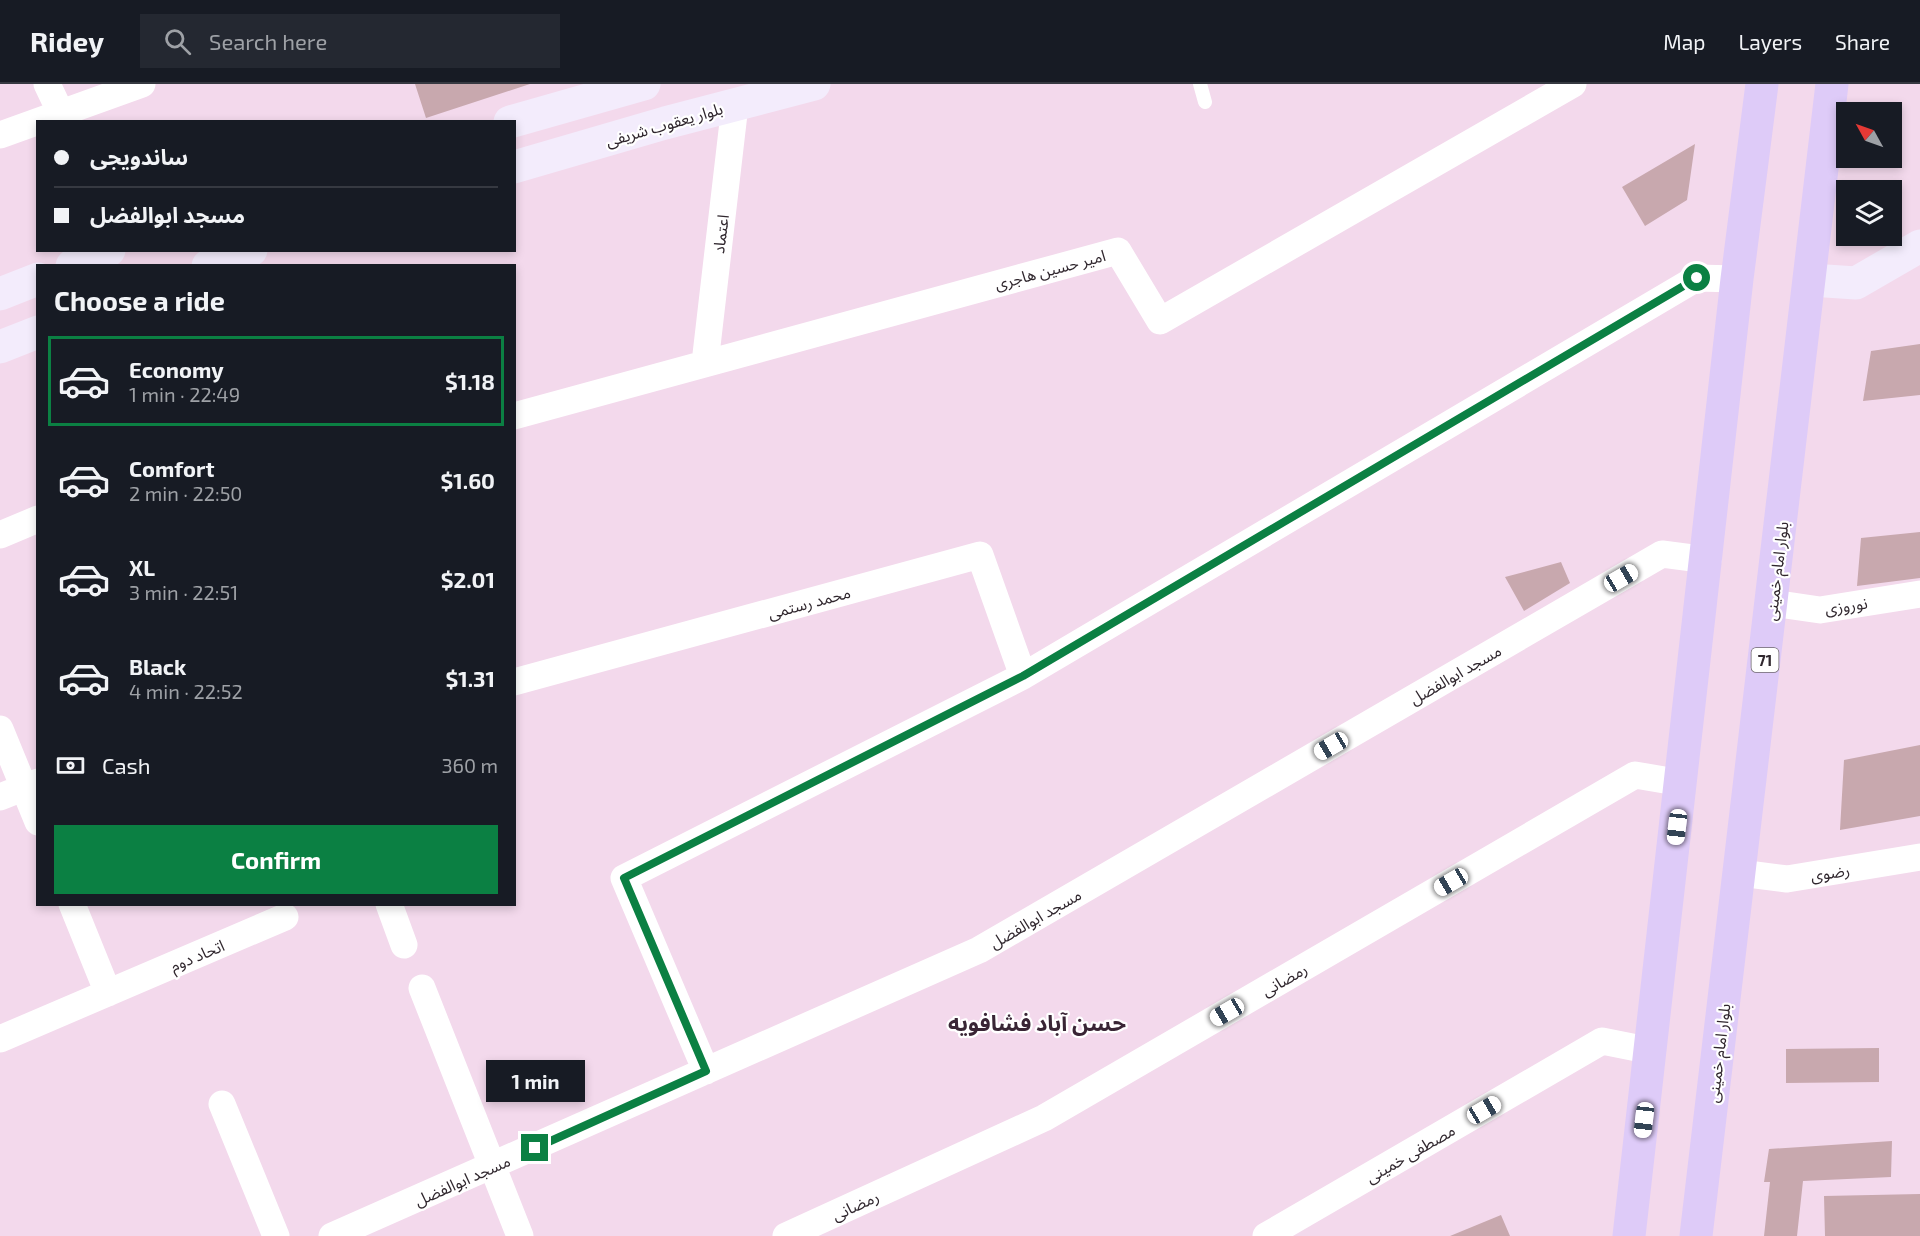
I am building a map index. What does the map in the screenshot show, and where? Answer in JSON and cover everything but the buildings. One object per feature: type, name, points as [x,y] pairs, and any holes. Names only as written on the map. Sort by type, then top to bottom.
[{"type":"highway","points":[[1629,1236],[1708,560],[1737,279],[1762,84]]},
{"type":"highway","name":"بلوار امام خمینی","points":[[1696,1236],[1811,280],[1832,84]]},
{"type":"main road","points":[[516,120],[644,84]]},
{"type":"main road","name":"بلوار یعقوب شریفی","points":[[516,166],[740,94],[814,84]]},
{"type":"main road","points":[[1811,280],[1856,283],[1920,246]]},
{"type":"main road","points":[[77,264],[105,252]]},
{"type":"main road","points":[[213,264],[246,252]]},
{"type":"main road","points":[[0,294],[36,280]]},
{"type":"main road","points":[[0,347],[36,333]]},
{"type":"street","points":[[47,84],[63,117],[142,84]]},
{"type":"street","name":"امیر حسین هاجری","points":[[516,415],[1118,251],[1160,321],[1573,84]]},
{"type":"street","name":"اعتماد","points":[[705,363],[740,94]]},
{"type":"street","points":[[0,135],[36,125]]},
{"type":"street","points":[[706,1071],[624,878],[1023,676],[1697,278],[1737,279]]},
{"type":"street","points":[[0,535],[36,520]]},
{"type":"street","name":"مسجد ابوالفضل","points":[[332,1236],[979,950],[1662,554],[1708,560]]},
{"type":"street","name":"محمد رستمی","points":[[516,681],[980,555],[1023,676]]},
{"type":"street","name":"نوروزی","points":[[1772,603],[1820,610],[1920,594]]},
{"type":"street","points":[[0,729],[20,789],[36,818]]},
{"type":"street","name":"رمضانی","points":[[786,1236],[1044,1118],[1635,775],[1682,783]]},
{"type":"street","name":"رضوی","points":[[1740,873],[1787,879],[1920,857]]},
{"type":"street","points":[[73,906],[108,993]]},
{"type":"street","points":[[390,906],[404,945]]},
{"type":"street","name":"اتحاد دوم","points":[[0,1039],[285,917]]},
{"type":"street","points":[[422,988],[520,1236]]},
{"type":"street","name":"مصطفی خمینی","points":[[1266,1236],[1602,1041],[1652,1051]]},
{"type":"street","points":[[222,1104],[276,1236]]},
{"type":"lane","points":[[1200,84],[1205,102]]},
{"type":"district","name":"حسن آباد فشافویه","points":[[1037,1022]]},
{"type":"route","points":[[535,1148],[706,1071],[624,878],[1023,676],[1697,278]]}]
